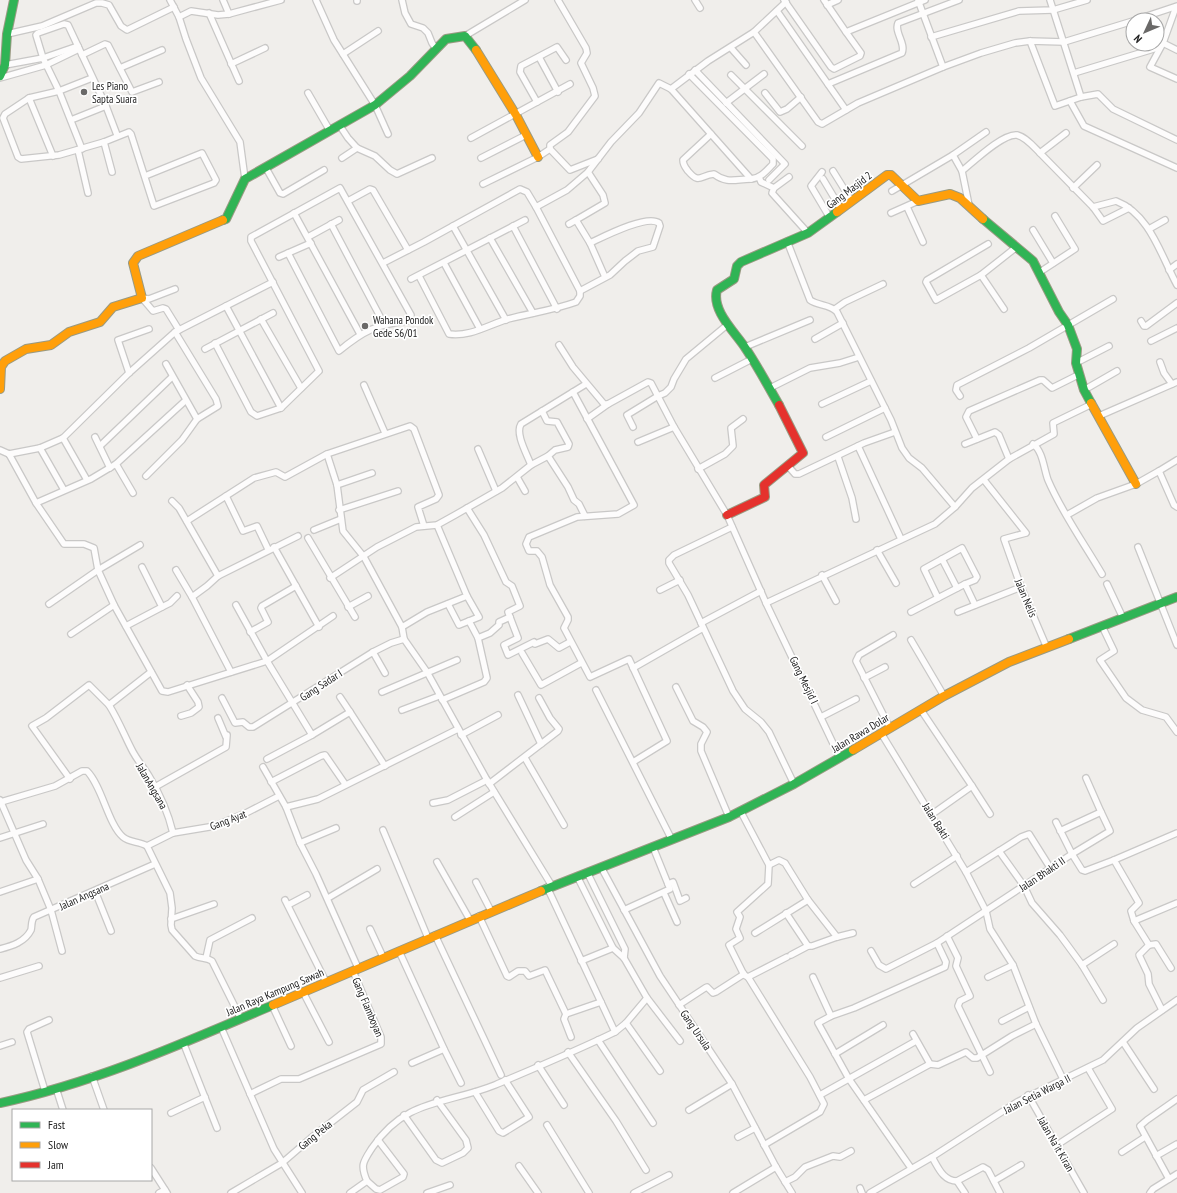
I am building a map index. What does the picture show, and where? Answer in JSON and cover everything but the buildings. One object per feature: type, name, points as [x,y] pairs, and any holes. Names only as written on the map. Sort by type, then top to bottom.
[{"type":"street","points":[[0,77],[5,65],[7,34],[14,0]]},
{"type":"street","points":[[146,476],[182,440],[196,419],[217,407],[218,404],[166,309],[163,308],[153,311],[142,298],[133,263],[135,259],[142,254],[226,219],[245,179],[240,142],[201,78],[186,39],[180,17],[170,0]]},
{"type":"street","points":[[223,0],[228,14]]},
{"type":"street","points":[[180,17],[191,11],[228,14],[281,0]]},
{"type":"street","points":[[316,0],[342,54],[375,105],[388,134]]},
{"type":"street","points":[[402,0],[410,21],[428,33],[436,49]]},
{"type":"street","points":[[245,179],[375,105],[410,76],[446,39],[465,36],[525,0]]},
{"type":"street","points":[[483,184],[538,157],[550,149],[550,145],[568,132],[595,94],[581,63],[587,53],[586,48],[558,0]]},
{"type":"street","points":[[695,0],[700,8]]},
{"type":"street","points":[[667,86],[731,48],[754,32],[777,11],[785,1],[830,67],[834,69],[860,56],[861,53],[825,2],[838,0]]},
{"type":"street","points":[[828,84],[902,53],[904,49],[896,25],[920,6],[925,0]]},
{"type":"street","points":[[846,32],[920,6],[959,0]]},
{"type":"street","points":[[1050,0],[1081,98]]},
{"type":"street","points":[[931,38],[1019,11],[1053,10],[1087,0]]},
{"type":"street","points":[[7,34],[48,24],[96,3],[102,2],[109,5],[121,26],[127,30],[174,7]]},
{"type":"street","points":[[920,6],[943,67]]},
{"type":"street","points":[[1160,12],[1177,7],[1175,20],[1165,38]]},
{"type":"street","points":[[777,11],[846,110]]},
{"type":"street","points":[[209,13],[239,81]]},
{"type":"street","points":[[754,32],[818,122],[822,124],[858,103],[943,67],[1015,43],[1030,41],[1064,42],[1125,23]]},
{"type":"street","points":[[88,193],[80,150],[71,120],[43,58],[36,35],[38,33],[67,24],[106,106],[117,135]]},
{"type":"street","points":[[342,54],[378,31]]},
{"type":"street","points":[[465,36],[471,43],[516,115],[538,157]]},
{"type":"street","points":[[1030,41],[1055,106],[1098,94],[1113,109],[1177,140]]},
{"type":"street","points":[[82,55],[105,44],[108,45],[132,92],[159,82]]},
{"type":"street","points":[[1165,46],[1177,50]]},
{"type":"street","points":[[5,65],[43,58],[78,47]]},
{"type":"street","points":[[0,77],[46,65],[78,47]]},
{"type":"street","points":[[537,102],[520,70],[521,66],[557,47],[566,60]]},
{"type":"street","points":[[231,64],[265,48]]},
{"type":"street","points":[[731,48],[746,65]]},
{"type":"street","points":[[120,68],[162,50]]},
{"type":"street","points":[[1074,73],[1139,52]]},
{"type":"street","points":[[1157,52],[1150,66],[1177,79]]},
{"type":"street","points":[[539,57],[558,92]]},
{"type":"street","points":[[692,72],[726,103],[785,164],[769,180]]},
{"type":"street","points":[[692,72],[773,159],[773,164],[759,177],[728,182],[714,174],[699,179],[695,178],[684,165],[683,160],[712,134]]},
{"type":"street","points":[[726,103],[764,74]]},
{"type":"street","points":[[731,75],[802,146]]},
{"type":"street","points":[[92,78],[59,91],[29,98],[3,116],[18,157],[21,160],[53,156],[80,150],[104,142],[117,135],[129,132],[145,176],[152,205],[156,206],[214,183],[216,180],[202,153],[145,176]]},
{"type":"street","points":[[471,138],[516,115],[570,84]]},
{"type":"street","points":[[536,207],[567,190],[588,172],[611,142],[639,113],[658,84],[667,86],[751,178]]},
{"type":"street","points":[[308,93],[330,131]]},
{"type":"street","points":[[766,93],[780,112],[787,109],[801,97]]},
{"type":"street","points":[[29,98],[53,156]]},
{"type":"street","points":[[1070,101],[1084,126],[1177,168]]},
{"type":"street","points":[[71,120],[106,106]]},
{"type":"street","points":[[340,126],[357,148],[375,156],[390,170],[397,174],[432,158]]},
{"type":"street","points":[[892,191],[901,184],[953,155],[986,132]]},
{"type":"street","points":[[1040,153],[1066,133]]},
{"type":"street","points":[[481,158],[526,135]]},
{"type":"street","points":[[962,170],[994,145],[1007,137],[1016,135],[1022,137],[1040,153],[1093,208],[1103,221],[1106,221],[1129,208]]},
{"type":"street","points":[[104,142],[112,172]]},
{"type":"street","points":[[342,158],[357,148]]},
{"type":"street","points":[[550,149],[570,170],[600,158]]},
{"type":"street","points":[[953,155],[962,170],[969,205]]},
{"type":"street","points":[[1073,188],[1097,165]]},
{"type":"street","points":[[266,168],[282,194],[324,170]]},
{"type":"street","points":[[833,171],[851,200]]},
{"type":"street","points":[[569,224],[604,203],[603,195],[588,172]]},
{"type":"street","points":[[822,172],[811,186],[830,218]]},
{"type":"street","name":"Gang Masjid 2","points":[[788,466],[802,456],[803,453],[788,420],[770,388],[745,347],[727,325],[715,297],[717,290],[734,279],[737,266],[740,262],[808,232],[830,218],[851,200],[887,175],[891,175],[918,201]]},
{"type":"street","points":[[759,177],[761,182],[774,188]]},
{"type":"street","points":[[789,178],[774,188],[772,192],[808,232]]},
{"type":"street","points":[[823,179],[842,209]]},
{"type":"street","points":[[215,343],[254,415],[257,416],[281,408],[319,371],[274,282],[251,241],[251,237],[340,188],[383,263],[410,315],[410,319],[408,321],[384,324],[360,334],[339,351],[288,253]]},
{"type":"street","points":[[348,201],[370,189],[373,190],[408,250]]},
{"type":"street","points":[[383,263],[520,189],[527,192],[536,207],[580,291],[580,296],[576,302],[557,309],[506,320],[461,335],[447,333],[420,276]]},
{"type":"street","points":[[891,213],[918,201],[950,194],[960,198],[969,205],[999,234],[1033,261],[1040,272],[1059,312],[1068,325],[1077,349],[1076,363],[1078,375],[1084,390],[1136,484]]},
{"type":"street","points":[[1093,208],[1116,200],[1129,208],[1149,228],[1177,285]]},
{"type":"street","points":[[907,206],[923,242]]},
{"type":"street","points":[[294,213],[360,334]]},
{"type":"street","points":[[1040,272],[1073,250],[1075,247],[1055,216]]},
{"type":"street","points":[[279,257],[288,253],[339,220]]},
{"type":"street","points":[[412,279],[525,220]]},
{"type":"street","points":[[576,220],[590,243],[605,277]]},
{"type":"street","points":[[580,291],[605,277],[638,251],[653,247],[660,226],[655,220],[630,226],[590,243]]},
{"type":"street","points":[[1149,228],[1165,220]]},
{"type":"street","points":[[331,224],[384,324]]},
{"type":"street","points":[[453,226],[506,320]]},
{"type":"street","points":[[514,226],[557,309]]},
{"type":"street","points":[[1033,230],[1053,263]]},
{"type":"street","points":[[490,238],[533,313]]},
{"type":"street","points":[[788,241],[808,297],[813,302],[835,310],[843,323],[891,420],[902,448],[909,458],[922,468],[955,507]]},
{"type":"street","points":[[988,244],[927,280],[926,282],[936,300],[981,275],[1015,248]]},
{"type":"street","points":[[444,263],[480,329]]},
{"type":"street","points":[[1169,270],[1177,264]]},
{"type":"street","points":[[981,275],[1004,309]]},
{"type":"street","points":[[0,450],[9,454],[40,448],[63,438],[129,373],[177,331],[274,282]]},
{"type":"street","points":[[835,310],[845,302],[883,284]]},
{"type":"street","points":[[0,389],[1,367],[6,361],[26,349],[51,346],[69,332],[100,322],[113,306],[142,298],[149,300],[175,289]]},
{"type":"street","points":[[960,396],[956,390],[957,385],[1029,348],[1113,299]]},
{"type":"street","points":[[1141,321],[1144,326],[1146,326],[1177,303]]},
{"type":"street","points":[[226,306],[281,408]]},
{"type":"street","points":[[205,348],[273,313]]},
{"type":"street","points":[[262,319],[301,388]]},
{"type":"street","points":[[745,347],[810,320]]},
{"type":"street","points":[[815,338],[843,323]]},
{"type":"street","points":[[633,428],[627,415],[665,393],[672,387],[679,369],[686,359],[727,325]]},
{"type":"street","points":[[1151,341],[1177,328]]},
{"type":"street","points":[[129,373],[118,340],[149,330]]},
{"type":"street","points":[[559,345],[586,384],[601,402],[608,404]]},
{"type":"street","points":[[1076,363],[1108,346]]},
{"type":"street","points":[[770,388],[810,368],[840,363],[860,357]]},
{"type":"street","points":[[715,378],[752,359]]},
{"type":"street","points":[[1098,416],[1175,383],[1164,373],[1160,362]]},
{"type":"street","points":[[166,364],[196,419]]},
{"type":"street","points":[[1084,390],[1117,371]]},
{"type":"street","points":[[977,439],[966,417],[969,411],[1040,380],[1043,380],[1052,388],[1078,375]]},
{"type":"street","points":[[100,446],[172,377]]},
{"type":"street","points":[[822,404],[871,381]]},
{"type":"street","name":"Gang Mesjid I","points":[[608,404],[648,382],[651,383],[698,469],[727,515],[766,603],[840,758]]},
{"type":"street","points":[[531,465],[519,428],[522,424],[586,384]]},
{"type":"street","points":[[364,385],[385,433]]},
{"type":"street","points":[[572,392],[634,505],[618,514],[577,517],[529,537],[526,542],[529,551],[537,551],[542,557],[550,586],[568,617],[564,628],[581,663],[590,676],[629,659],[667,742],[633,762]]},
{"type":"street","points":[[36,503],[87,480],[116,464],[185,401]]},
{"type":"street","points":[[588,419],[608,404]]},
{"type":"street","points":[[766,603],[822,575],[935,524],[955,507],[964,495],[1009,459],[1033,444],[1054,434],[1053,423],[1092,404]]},
{"type":"street","points":[[826,437],[885,408]]},
{"type":"street","points":[[330,578],[377,548],[416,527],[437,525],[496,491],[517,477],[531,465],[548,456],[555,450],[568,446],[569,444],[557,422],[548,421],[542,411]]},
{"type":"street","points":[[698,469],[725,454],[733,446],[731,428],[742,419]]},
{"type":"street","points":[[187,522],[254,478],[276,472],[285,477],[327,454],[385,433],[410,426],[414,429],[439,497],[418,507],[424,526]]},
{"type":"street","points":[[638,442],[674,427]]},
{"type":"street","points":[[727,515],[765,497],[764,485],[788,466],[795,474],[799,474],[838,457],[858,446],[895,432]]},
{"type":"street","points":[[964,444],[993,432],[997,433],[1009,459]]},
{"type":"street","points":[[95,437],[110,468]]},
{"type":"street","points":[[63,438],[87,480]]},
{"type":"street","points":[[1033,444],[1041,456],[1044,471],[1052,490],[1102,574]]},
{"type":"street","points":[[858,446],[901,539]]},
{"type":"street","points":[[40,448],[64,490]]},
{"type":"street","points":[[478,449],[496,491]]},
{"type":"street","points":[[9,454],[36,503],[63,541],[91,546],[96,553],[98,570],[114,605],[151,672],[162,690],[165,692],[267,661],[319,627],[333,616]]},
{"type":"street","points":[[327,454],[338,484],[339,510],[343,531],[364,557],[402,627],[404,639],[427,672],[461,735],[550,887],[581,961],[615,1032]]},
{"type":"street","points":[[548,456],[585,516]]},
{"type":"street","points":[[838,457],[852,498],[856,519]]},
{"type":"street","points":[[1067,515],[1098,498],[1136,484],[1177,460]]},
{"type":"street","points":[[116,464],[133,493]]},
{"type":"street","points":[[1160,471],[1174,505],[1177,507]]},
{"type":"street","points":[[338,484],[372,473]]},
{"type":"street","points":[[517,477],[525,491]]},
{"type":"street","name":"Jalan Nelis","points":[[984,480],[1026,533],[1004,539],[1021,587],[1047,648]]},
{"type":"street","points":[[339,510],[398,491]]},
{"type":"street","points":[[226,496],[243,532],[257,526],[296,586],[319,627]]},
{"type":"street","points":[[172,501],[187,522],[218,576]]},
{"type":"street","points":[[467,508],[486,540],[506,582],[512,586],[520,606],[508,612],[518,638],[504,644],[508,655],[534,642],[535,644],[548,639],[559,648],[570,642]]},
{"type":"street","points":[[314,530],[341,519]]},
{"type":"street","points":[[437,525],[468,596],[479,617],[459,624],[448,604]]},
{"type":"street","points":[[732,527],[671,557],[669,563],[680,580],[739,700],[752,715],[761,722],[768,732],[794,784]]},
{"type":"street","points":[[192,597],[218,576],[271,548],[298,536]]},
{"type":"street","points":[[308,538],[330,578],[355,616]]},
{"type":"street","points":[[48,604],[98,570],[140,545]]},
{"type":"street","points":[[1138,547],[1162,603],[1177,645]]},
{"type":"street","points":[[911,612],[975,580],[977,577],[962,548],[924,569],[938,598]]},
{"type":"street","points":[[877,550],[896,584]]},
{"type":"street","points":[[942,559],[957,588]]},
{"type":"street","points":[[142,567],[162,607]]},
{"type":"street","points":[[176,570],[192,597],[231,672]]},
{"type":"street","points":[[822,575],[836,601]]},
{"type":"street","points":[[660,590],[680,580]]},
{"type":"street","points":[[965,584],[975,605]]},
{"type":"street","points":[[1107,584],[1123,618]]},
{"type":"street","points":[[250,632],[268,622],[261,608],[262,606],[296,586]]},
{"type":"street","points":[[958,612],[1021,587]]},
{"type":"street","points":[[633,668],[702,625],[761,591]]},
{"type":"street","points":[[126,626],[170,603],[177,596]]},
{"type":"street","points":[[348,607],[368,596]]},
{"type":"street","points":[[402,627],[427,612],[468,596]]},
{"type":"street","name":"Jalan Rawa Dolar","points":[[550,887],[742,812],[840,758],[944,696],[1009,662],[1177,597]]},
{"type":"street","points":[[71,634],[114,605]]},
{"type":"street","name":"Gang Sadar I","points":[[236,605],[250,632],[293,703],[373,652],[391,642],[404,639]]},
{"type":"street","points":[[478,638],[490,633],[500,625],[498,622],[510,617]]},
{"type":"street","points":[[402,710],[440,698],[487,680],[478,638],[469,621]]},
{"type":"street","points":[[1102,626],[1114,651],[1100,660],[1126,698],[1142,710],[1166,717],[1177,732]]},
{"type":"street","points":[[890,728],[856,664],[857,658],[893,635]]},
{"type":"street","points":[[911,640],[944,696]]},
{"type":"street","points":[[373,652],[385,672]]},
{"type":"street","points":[[522,653],[541,685],[581,663]]},
{"type":"street","points":[[382,692],[458,660]]},
{"type":"street","points":[[864,678],[885,667]]},
{"type":"street","points":[[109,705],[151,672]]},
{"type":"street","name":"JalanAngsana","points":[[70,778],[32,726],[46,718],[89,685],[109,705],[133,751],[156,787],[165,806],[173,833]]},
{"type":"street","points":[[181,716],[191,713],[199,707],[198,702],[187,685]]},
{"type":"street","points":[[676,687],[693,721],[703,727],[707,732],[701,744],[701,751],[729,818]]},
{"type":"street","points":[[596,690],[672,840]]},
{"type":"street","points":[[518,695],[541,744]]},
{"type":"street","points":[[222,698],[235,723],[243,722],[251,728],[293,703],[312,735]]},
{"type":"street","points":[[340,698],[385,766]]},
{"type":"street","points":[[433,803],[440,800],[448,800],[488,782],[525,758],[555,734],[559,729],[548,715],[539,698]]},
{"type":"street","points":[[821,717],[856,699]]},
{"type":"street","points":[[921,710],[990,814]]},
{"type":"street","points":[[267,759],[312,735],[350,712]]},
{"type":"street","points":[[461,735],[498,715]]},
{"type":"street","points":[[156,787],[223,749],[227,745],[227,736],[218,718]]},
{"type":"street","points":[[286,807],[318,799],[345,784],[385,766],[458,729]]},
{"type":"street","name":"Jalan Bakti","points":[[881,733],[932,814],[966,872],[986,911],[993,936],[1013,965],[1036,1024],[1063,1079]]},
{"type":"street","points":[[271,782],[325,755],[345,784]]},
{"type":"street","points":[[525,758],[564,825]]},
{"type":"street","name":"Gang Flamboyan","points":[[250,1094],[280,1079],[299,1079],[382,1043],[356,969],[328,898],[300,843],[286,807],[278,796],[263,767]]},
{"type":"street","points":[[0,949],[18,944],[31,929],[34,917],[51,910],[38,879],[26,860],[1,801],[55,786],[82,771],[87,771],[119,833],[126,839],[142,842],[146,846],[165,880],[170,893],[172,930],[195,956],[212,961],[218,970],[241,1019]]},
{"type":"street","points":[[1056,822],[1072,854],[1110,831],[1086,778]]},
{"type":"street","points":[[932,814],[972,786]]},
{"type":"street","points":[[455,817],[494,792]]},
{"type":"street","name":"Gang Ayat","points":[[173,833],[215,826],[246,813],[278,796]]},
{"type":"street","points":[[742,812],[769,865],[768,884],[737,912],[740,917],[736,929],[740,938],[729,945],[824,1104],[820,1112],[764,1144]]},
{"type":"street","points":[[1060,831],[1101,812]]},
{"type":"street","points":[[0,838],[43,824]]},
{"type":"street","points":[[300,843],[336,828]]},
{"type":"street","points":[[383,830],[432,936],[503,1078],[529,1117],[503,1134],[499,1131],[475,1092]]},
{"type":"street","points":[[146,846],[173,833]]},
{"type":"street","points":[[1149,946],[1134,921],[1131,911],[1139,903],[1114,860],[1177,833]]},
{"type":"street","points":[[966,872],[1021,837],[1030,834],[1051,869]]},
{"type":"street","points":[[624,910],[670,889],[653,847]]},
{"type":"street","points":[[999,851],[1024,886],[1032,903],[1060,935],[1082,965],[1103,1000]]},
{"type":"street","name":"Jalan Bhakti II","points":[[871,951],[879,965],[886,969],[937,943],[1072,854],[1082,870],[1085,871],[1114,860]]},
{"type":"street","points":[[914,884],[957,856]]},
{"type":"street","points":[[769,865],[779,860],[785,863],[808,900],[837,937]]},
{"type":"street","points":[[437,862],[470,920]]},
{"type":"street","name":"Jalan Angsana","points":[[62,951],[51,910],[155,864]]},
{"type":"street","name":"Gang Ursula","points":[[601,867],[657,970],[732,1084],[776,1167],[792,1193]]},
{"type":"street","points":[[328,898],[376,869]]},
{"type":"street","points":[[587,872],[625,950],[624,958]]},
{"type":"street","points":[[578,876],[613,948],[624,958],[647,998],[680,1041]]},
{"type":"street","points":[[0,892],[38,879]]},
{"type":"street","points":[[476,882],[491,910]]},
{"type":"street","points":[[668,884],[673,882],[680,900],[686,898]]},
{"type":"street","name":"Jalan Raya Kampung Sawah","points":[[0,1103],[56,1088],[92,1076],[222,1027],[491,910],[550,887]]},
{"type":"street","points":[[95,891],[111,931]]},
{"type":"street","points":[[664,893],[677,922]]},
{"type":"street","points":[[307,895],[287,903],[326,982]]},
{"type":"street","points":[[755,933],[808,900]]},
{"type":"street","points":[[1134,921],[1177,903]]},
{"type":"street","points":[[171,919],[214,904]]},
{"type":"street","points":[[786,914],[808,946]]},
{"type":"street","points":[[479,916],[507,976],[509,977],[521,971],[525,971],[529,976],[545,970],[566,1014],[564,1018],[571,1037]]},
{"type":"street","points":[[206,958],[210,940],[252,918]]},
{"type":"street","points":[[370,929],[383,957]]},
{"type":"street","points":[[679,1005],[707,987],[713,993],[716,992],[746,975],[808,946],[817,945],[837,937],[853,934]]},
{"type":"street","points":[[946,936],[958,958],[956,966],[970,996],[960,1001],[958,1006],[990,1072]]},
{"type":"street","points":[[911,1168],[849,1079],[818,1023],[945,967],[946,962],[937,943]]},
{"type":"street","points":[[1082,965],[1114,944]]},
{"type":"street","points":[[1162,1010],[1149,984],[1148,974],[1138,955],[1139,952],[1156,944],[1170,968]]},
{"type":"street","points":[[581,961],[613,948]]},
{"type":"street","points":[[399,950],[461,1083]]},
{"type":"street","points":[[988,977],[1013,965]]},
{"type":"street","points":[[0,978],[39,966]]},
{"type":"street","points":[[813,978],[832,1016]]},
{"type":"street","points":[[303,992],[330,1042]]},
{"type":"street","points":[[378,1140],[404,1176],[380,1190],[376,1189],[367,1181],[362,1171],[362,1165],[378,1140],[404,1115],[438,1100],[475,1092],[503,1078],[538,1065],[615,1032],[626,1023],[647,998]]},
{"type":"street","name":"Jalan Setia Warga II","points":[[873,1192],[911,1168],[932,1157],[1028,1095],[1103,1060],[1137,1028],[1177,1000]]},
{"type":"street","points":[[566,1014],[601,1002]]},
{"type":"street","points":[[272,1005],[291,1046]]},
{"type":"street","points":[[1002,1021],[1029,1007]]},
{"type":"street","points":[[45,1091],[27,1032],[29,1028],[49,1020]]},
{"type":"street","points":[[626,1023],[660,1071]]},
{"type":"street","points":[[864,1100],[930,1064],[938,1065],[966,1052],[974,1059],[983,1055],[1012,1036],[1036,1024]]},
{"type":"street","points":[[835,1054],[883,1025]]},
{"type":"street","points":[[222,1027],[250,1094],[282,1163],[302,1193]]},
{"type":"street","points":[[913,1034],[930,1064]]},
{"type":"street","points":[[598,1040],[653,1123]]},
{"type":"street","points":[[820,1095],[916,1041]]},
{"type":"street","points":[[0,1046],[12,1042]]},
{"type":"street","points":[[183,1042],[217,1128]]},
{"type":"street","points":[[1123,1042],[1154,1089]]},
{"type":"street","points":[[412,1063],[444,1049]]},
{"type":"street","points":[[568,1052],[616,1121],[646,1170]]},
{"type":"street","points":[[538,1065],[564,1105]]},
{"type":"street","points":[[1057,1145],[1112,1109],[1088,1068]]},
{"type":"street","name":"Gang Peka","points":[[231,1193],[282,1163],[357,1102],[364,1090],[394,1072]]},
{"type":"street","points":[[92,1076],[104,1109]]},
{"type":"street","points":[[689,1110],[732,1084]]},
{"type":"street","points":[[56,1088],[63,1109]]},
{"type":"street","name":"Jalan Na'it Kiran","points":[[1028,1095],[1084,1193]]},
{"type":"street","points":[[171,1113],[205,1098]]},
{"type":"street","points":[[1169,1179],[1140,1126],[1142,1123],[1177,1099]]},
{"type":"street","points":[[404,1115],[436,1160],[442,1163],[463,1153],[468,1148],[466,1140],[438,1100]]},
{"type":"street","points":[[547,1125],[590,1193]]},
{"type":"street","points":[[738,1137],[755,1128]]},
{"type":"street","points":[[1122,1152],[1145,1137]]},
{"type":"street","points":[[1156,1156],[1177,1144]]},
{"type":"street","points":[[785,1182],[795,1177],[805,1167],[833,1156],[840,1158],[851,1152]]},
{"type":"street","points":[[932,1157],[949,1180],[957,1181],[983,1167],[988,1170],[1000,1193]]},
{"type":"street","points":[[519,1166],[538,1193]]},
{"type":"street","points":[[994,1181],[1021,1166]]},
{"type":"street","points":[[733,1193],[776,1167]]},
{"type":"street","points":[[152,1170],[164,1192]]},
{"type":"street","points":[[1150,1193],[1177,1174]]},
{"type":"street","points":[[634,1193],[669,1175]]},
{"type":"street","points":[[350,1193],[367,1181]]},
{"type":"street","points":[[957,1181],[964,1193]]},
{"type":"street","points":[[427,1193],[450,1185]]},
{"type":"traffic: fast","points":[[0,76],[5,65],[7,34],[14,0]]},
{"type":"traffic: fast","points":[[223,220],[226,219],[245,179],[375,105],[410,76],[446,39],[465,36],[476,50]]},
{"type":"traffic: fast","points":[[779,405],[742,343],[721,314],[716,298],[717,290],[734,279],[737,266],[741,262],[808,233],[837,212]]},
{"type":"traffic: fast","points":[[983,219],[1033,261],[1059,312],[1068,325],[1077,349],[1076,363],[1084,390],[1091,403]]},
{"type":"traffic: fast","points":[[1069,639],[1177,597]]},
{"type":"traffic: fast","points":[[541,891],[729,817],[794,784],[853,750]]},
{"type":"traffic: fast","points":[[0,1103],[70,1085],[138,1061],[273,1005]]},
{"type":"traffic: slow","points":[[476,50],[516,115],[538,157]]},
{"type":"traffic: slow","points":[[837,212],[887,175],[891,175],[918,201],[950,194],[960,198],[983,219]]},
{"type":"traffic: slow","points":[[0,389],[1,367],[5,361],[26,349],[51,345],[69,332],[100,322],[113,307],[142,298],[133,263],[138,256],[223,220]]},
{"type":"traffic: slow","points":[[1091,403],[1136,484]]},
{"type":"traffic: slow","points":[[853,750],[944,696],[1009,662],[1069,639]]},
{"type":"traffic: slow","points":[[273,1005],[541,891]]},
{"type":"traffic: jam","points":[[727,515],[765,497],[764,485],[803,453],[779,405]]},
{"type":"place","name":"Les Piano Sapta Suara","points":[[84,92]]},
{"type":"place","name":"Wahana Pondok Gede S6/01","points":[[365,326]]}]
